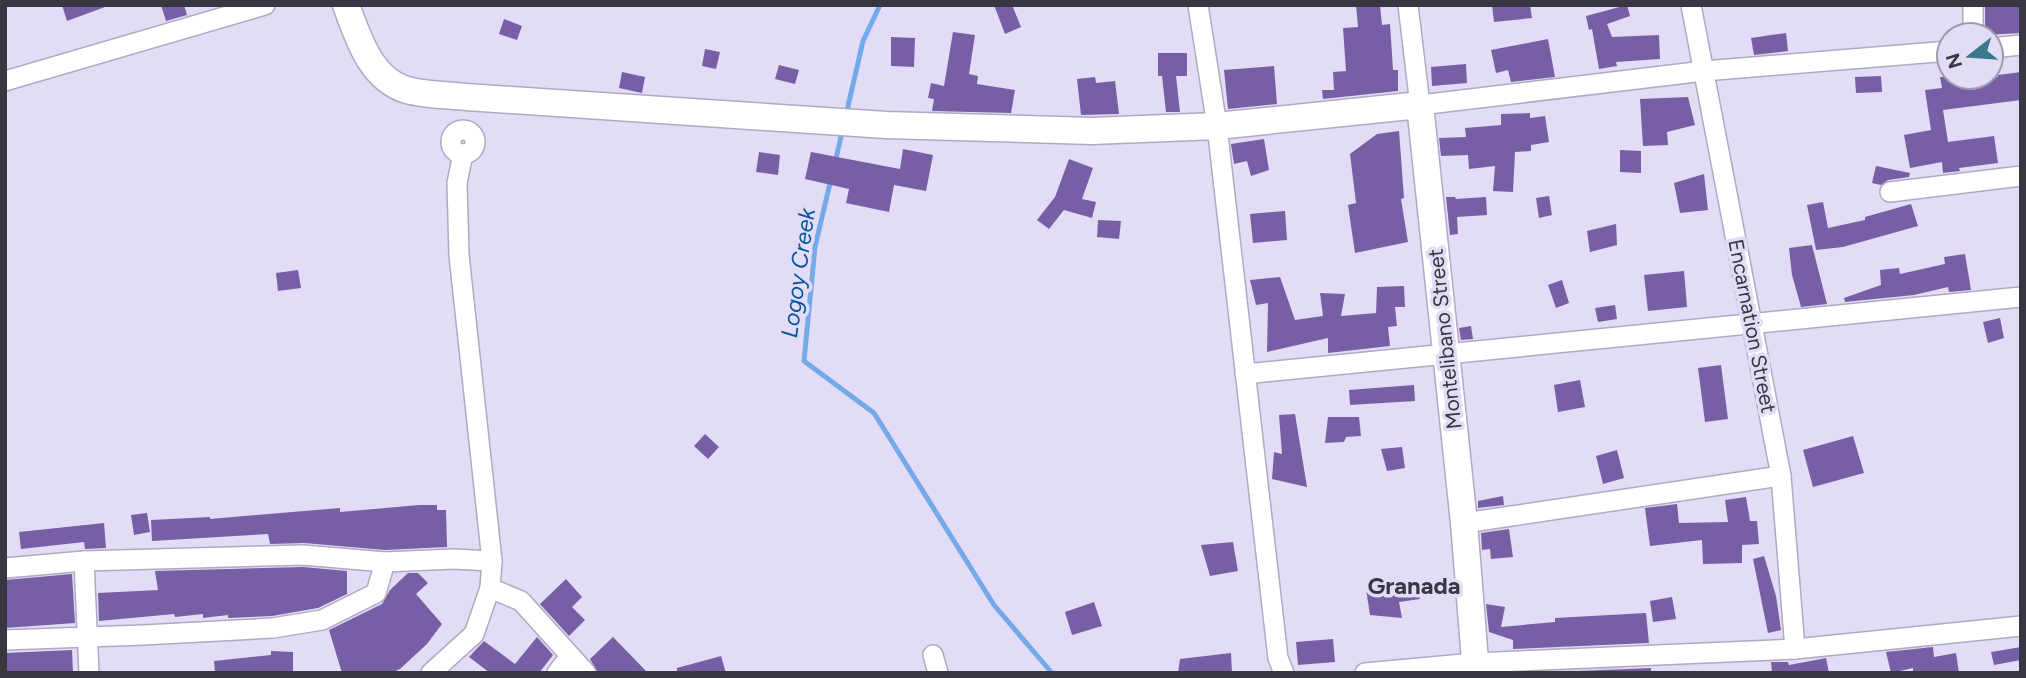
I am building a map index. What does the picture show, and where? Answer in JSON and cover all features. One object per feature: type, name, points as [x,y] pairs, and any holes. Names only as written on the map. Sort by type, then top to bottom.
[{"type":"main road","points":[[346,5],[377,73],[406,90],[466,97],[886,125],[1092,131],[1217,126],[1420,105]]},
{"type":"main road","name":"Montelibano Street","points":[[1420,105],[1464,523],[1475,668]]},
{"type":"street","points":[[5,81],[265,5]]},
{"type":"street","points":[[1198,5],[1217,126],[1278,658],[1284,673]]},
{"type":"street","name":"Montelibano Street","points":[[1408,5],[1420,105]]},
{"type":"street","name":"Encarnation Street","points":[[1691,5],[1781,476],[1794,649]]},
{"type":"street","points":[[1420,105],[1704,71],[1935,52]]},
{"type":"street","points":[[431,673],[474,634],[490,588],[492,561],[459,255],[457,183],[463,154],[457,153],[451,146],[450,138],[457,130],[464,129],[466,97]]},
{"type":"street","points":[[1890,192],[2021,176]]},
{"type":"street","points":[[1245,374],[2021,297]]},
{"type":"street","points":[[1464,523],[1781,476]]},
{"type":"street","points":[[5,568],[84,561],[303,555],[385,562],[453,559],[492,561]]},
{"type":"street","points":[[84,561],[89,673]]},
{"type":"street","points":[[5,640],[272,628],[322,620],[376,593],[385,562]]},
{"type":"street","points":[[490,588],[521,601],[586,673]]},
{"type":"street","points":[[1366,673],[1794,649],[2021,625]]},
{"type":"street","points":[[557,673],[570,656]]},
{"type":"shaded area","points":[[1618,659],[1620,673],[1489,671]]},
{"type":"building","points":[[62,5],[105,5],[105,7],[67,21]]},
{"type":"building","points":[[161,5],[184,5],[187,15],[166,21]]},
{"type":"building","points":[[994,5],[1012,5],[1021,27],[1005,34]]},
{"type":"building","points":[[1356,5],[1380,5],[1382,25],[1390,24],[1393,70],[1398,70],[1398,91],[1323,99],[1322,90],[1334,90],[1333,72],[1346,71],[1343,28],[1358,27]]},
{"type":"building","points":[[1492,5],[1530,5],[1532,18],[1494,22]]},
{"type":"building","points":[[1627,5],[1630,16],[1607,24],[1612,37],[1659,35],[1660,59],[1616,62],[1617,66],[1599,69],[1592,29],[1589,30],[1586,16]]},
{"type":"building","points":[[1985,5],[2021,5],[2021,33],[2005,34],[2005,21],[1985,21]]},
{"type":"building","points":[[504,19],[522,26],[517,40],[499,34]]},
{"type":"building","points":[[953,32],[975,35],[969,74],[978,76],[977,84],[1015,90],[1011,113],[932,111],[934,99],[928,98],[931,83],[944,86]]},
{"type":"building","points":[[1786,33],[1788,51],[1754,55],[1751,38]]},
{"type":"building","points":[[891,37],[915,38],[914,67],[891,66]]},
{"type":"building","points":[[1548,39],[1555,77],[1511,82],[1508,70],[1496,73],[1491,50]]},
{"type":"building","points":[[705,49],[720,52],[716,69],[702,66]]},
{"type":"building","points":[[1158,53],[1187,53],[1187,76],[1176,76],[1180,112],[1166,112],[1162,76],[1158,76]]},
{"type":"building","points":[[1466,64],[1467,83],[1432,86],[1431,67]]},
{"type":"building","points":[[779,65],[799,70],[795,84],[775,79]]},
{"type":"building","points":[[1274,66],[1277,104],[1228,109],[1224,70]]},
{"type":"building","points":[[622,72],[645,77],[642,93],[619,88]]},
{"type":"building","points":[[2021,72],[2021,100],[1943,110],[1948,142],[1994,136],[1998,163],[1943,173],[1942,162],[1910,168],[1904,135],[1931,130],[1925,90],[2005,91],[2005,74]]},
{"type":"building","points":[[1881,76],[1882,92],[1856,93],[1855,77]]},
{"type":"building","points":[[1095,77],[1096,83],[1115,81],[1119,114],[1081,115],[1077,79]]},
{"type":"building","points":[[1688,97],[1695,125],[1667,132],[1668,145],[1643,146],[1640,99]]},
{"type":"building","points":[[1530,113],[1530,118],[1545,116],[1549,142],[1531,145],[1531,151],[1515,152],[1513,192],[1493,191],[1495,166],[1469,169],[1468,155],[1441,156],[1439,138],[1466,137],[1465,128],[1501,125],[1501,114]]},
{"type":"building","points":[[1399,131],[1404,198],[1401,199],[1408,242],[1355,253],[1348,205],[1356,203],[1350,154],[1377,134]]},
{"type":"building","points":[[1264,139],[1269,170],[1251,176],[1247,161],[1234,164],[1231,144]]},
{"type":"building","points":[[903,149],[933,155],[926,191],[894,185],[889,212],[846,203],[849,189],[805,179],[811,152],[900,169]]},
{"type":"building","points":[[1620,150],[1641,151],[1641,173],[1620,172]]},
{"type":"building","points":[[759,152],[780,155],[778,175],[756,172]]},
{"type":"building","points":[[1069,159],[1093,168],[1082,199],[1096,202],[1092,218],[1064,210],[1049,229],[1037,220],[1055,197]]},
{"type":"building","points":[[1876,166],[1910,173],[1909,177],[1888,180],[1881,185],[1872,183]]},
{"type":"building","points":[[1704,174],[1708,210],[1680,213],[1674,183]]},
{"type":"building","points":[[1549,196],[1552,215],[1539,218],[1536,198]]},
{"type":"building","points":[[1446,197],[1486,197],[1487,215],[1457,217],[1458,234],[1450,235]]},
{"type":"building","points":[[1823,202],[1828,228],[1865,220],[1865,217],[1911,204],[1918,226],[1843,247],[1816,250],[1807,205]]},
{"type":"building","points":[[1285,211],[1287,240],[1253,243],[1250,214]]},
{"type":"building","points":[[1098,220],[1121,221],[1119,239],[1097,237]]},
{"type":"building","points":[[1616,224],[1617,245],[1590,252],[1587,231]]},
{"type":"building","points":[[1812,245],[1827,304],[1801,307],[1792,275],[1789,248]]},
{"type":"building","points":[[1965,254],[1971,290],[1949,292],[1948,287],[1914,295],[1845,302],[1844,298],[1881,285],[1880,270],[1899,268],[1900,274],[1945,264],[1944,257]]},
{"type":"building","points":[[298,270],[301,288],[278,291],[276,273]]},
{"type":"building","points":[[1684,271],[1687,307],[1648,311],[1644,275]]},
{"type":"building","points":[[1280,277],[1295,320],[1323,316],[1320,293],[1345,294],[1341,316],[1376,313],[1377,287],[1404,286],[1405,307],[1395,307],[1397,326],[1388,327],[1390,346],[1328,353],[1328,338],[1267,352],[1268,303],[1256,305],[1250,280]]},
{"type":"building","points":[[1562,280],[1569,303],[1556,308],[1548,285]]},
{"type":"building","points":[[1615,305],[1617,319],[1598,322],[1595,308]]},
{"type":"building","points":[[2000,318],[2004,338],[1988,343],[1983,322]]},
{"type":"building","points":[[1471,326],[1473,339],[1461,340],[1459,328]]},
{"type":"building","points":[[1721,365],[1728,419],[1705,422],[1698,368]]},
{"type":"building","points":[[1580,380],[1585,407],[1558,412],[1554,385]]},
{"type":"building","points":[[1414,385],[1415,401],[1350,405],[1349,390]]},
{"type":"building","points":[[1295,414],[1307,487],[1272,479],[1274,452],[1282,454],[1279,415]]},
{"type":"building","points":[[1328,417],[1359,417],[1361,436],[1346,437],[1344,442],[1325,443]]},
{"type":"building","points":[[705,434],[719,447],[708,459],[694,446]]},
{"type":"building","points":[[1853,436],[1864,473],[1813,487],[1803,450]]},
{"type":"building","points":[[1402,447],[1405,468],[1387,471],[1381,449]]},
{"type":"building","points":[[1617,450],[1624,478],[1603,484],[1596,456]]},
{"type":"building","points":[[1503,496],[1504,505],[1478,508],[1478,501]]},
{"type":"building","points":[[1746,497],[1750,521],[1757,521],[1759,544],[1742,545],[1742,563],[1703,564],[1702,540],[1650,546],[1645,508],[1677,504],[1679,523],[1728,522],[1725,500]]},
{"type":"building","points":[[437,505],[437,510],[446,510],[447,547],[385,550],[304,543],[270,544],[268,534],[152,541],[151,520],[210,519],[340,508],[340,512]]},
{"type":"building","points":[[147,513],[150,532],[134,535],[131,515]]},
{"type":"building","points":[[104,523],[106,548],[85,549],[84,542],[21,549],[19,532]]},
{"type":"building","points":[[1509,529],[1513,557],[1491,559],[1490,549],[1482,550],[1481,533]]},
{"type":"building","points":[[1233,542],[1238,571],[1210,576],[1201,545]]},
{"type":"building","points":[[1764,556],[1776,596],[1781,630],[1768,633],[1753,559]]},
{"type":"building","points":[[303,567],[347,571],[347,594],[318,608],[272,616],[228,618],[228,615],[203,618],[203,614],[175,617],[174,614],[99,621],[98,593],[158,590],[155,571]]},
{"type":"building","points":[[408,573],[418,573],[428,583],[416,594],[442,624],[427,644],[400,669],[391,673],[342,673],[329,630],[382,604],[390,590]]},
{"type":"building","points":[[72,574],[75,623],[5,628],[5,580]]},
{"type":"building","points":[[566,579],[582,597],[572,607],[585,620],[569,636],[540,604]]},
{"type":"building","points":[[1418,581],[1420,599],[1399,602],[1402,618],[1370,615],[1366,589]]},
{"type":"building","points":[[1672,597],[1676,619],[1653,622],[1650,601]]},
{"type":"building","points":[[1094,602],[1102,626],[1072,635],[1065,612]]},
{"type":"building","points":[[1486,604],[1505,607],[1501,627],[1555,622],[1555,618],[1646,613],[1649,643],[1513,649],[1513,640],[1489,632]]},
{"type":"building","points":[[537,637],[553,655],[539,673],[490,673],[469,657],[484,641],[515,664]]},
{"type":"building","points":[[613,637],[648,673],[598,673],[590,659]]},
{"type":"building","points":[[1333,639],[1335,662],[1298,665],[1296,642]]},
{"type":"building","points":[[1933,647],[1934,657],[1956,653],[1959,673],[1913,673],[1913,668],[1891,673],[1886,652]]},
{"type":"building","points":[[2021,647],[2021,660],[1994,665],[1991,652]]},
{"type":"building","points":[[72,650],[73,673],[5,673],[5,653]]},
{"type":"building","points":[[271,651],[293,652],[293,673],[215,673],[214,661],[271,655]]},
{"type":"building","points":[[1231,653],[1232,673],[1178,673],[1180,659]]},
{"type":"building","points":[[721,656],[726,673],[677,673],[677,668]]},
{"type":"building","points":[[1826,658],[1829,673],[1772,673],[1771,662],[1788,662],[1789,665]]},
{"type":"building","points":[[1651,668],[1651,673],[1532,673]]},
{"type":"waterway","name":"Logoy Creek","points":[[846,115],[863,41],[880,5]]},
{"type":"waterway","name":"Logoy Creek","points":[[835,163],[843,128]]},
{"type":"waterway","name":"Logoy Creek","points":[[831,179],[815,247],[804,361],[874,413],[994,605],[1052,673]]},
{"type":"district","name":"Granada","points":[[1414,586]]}]
